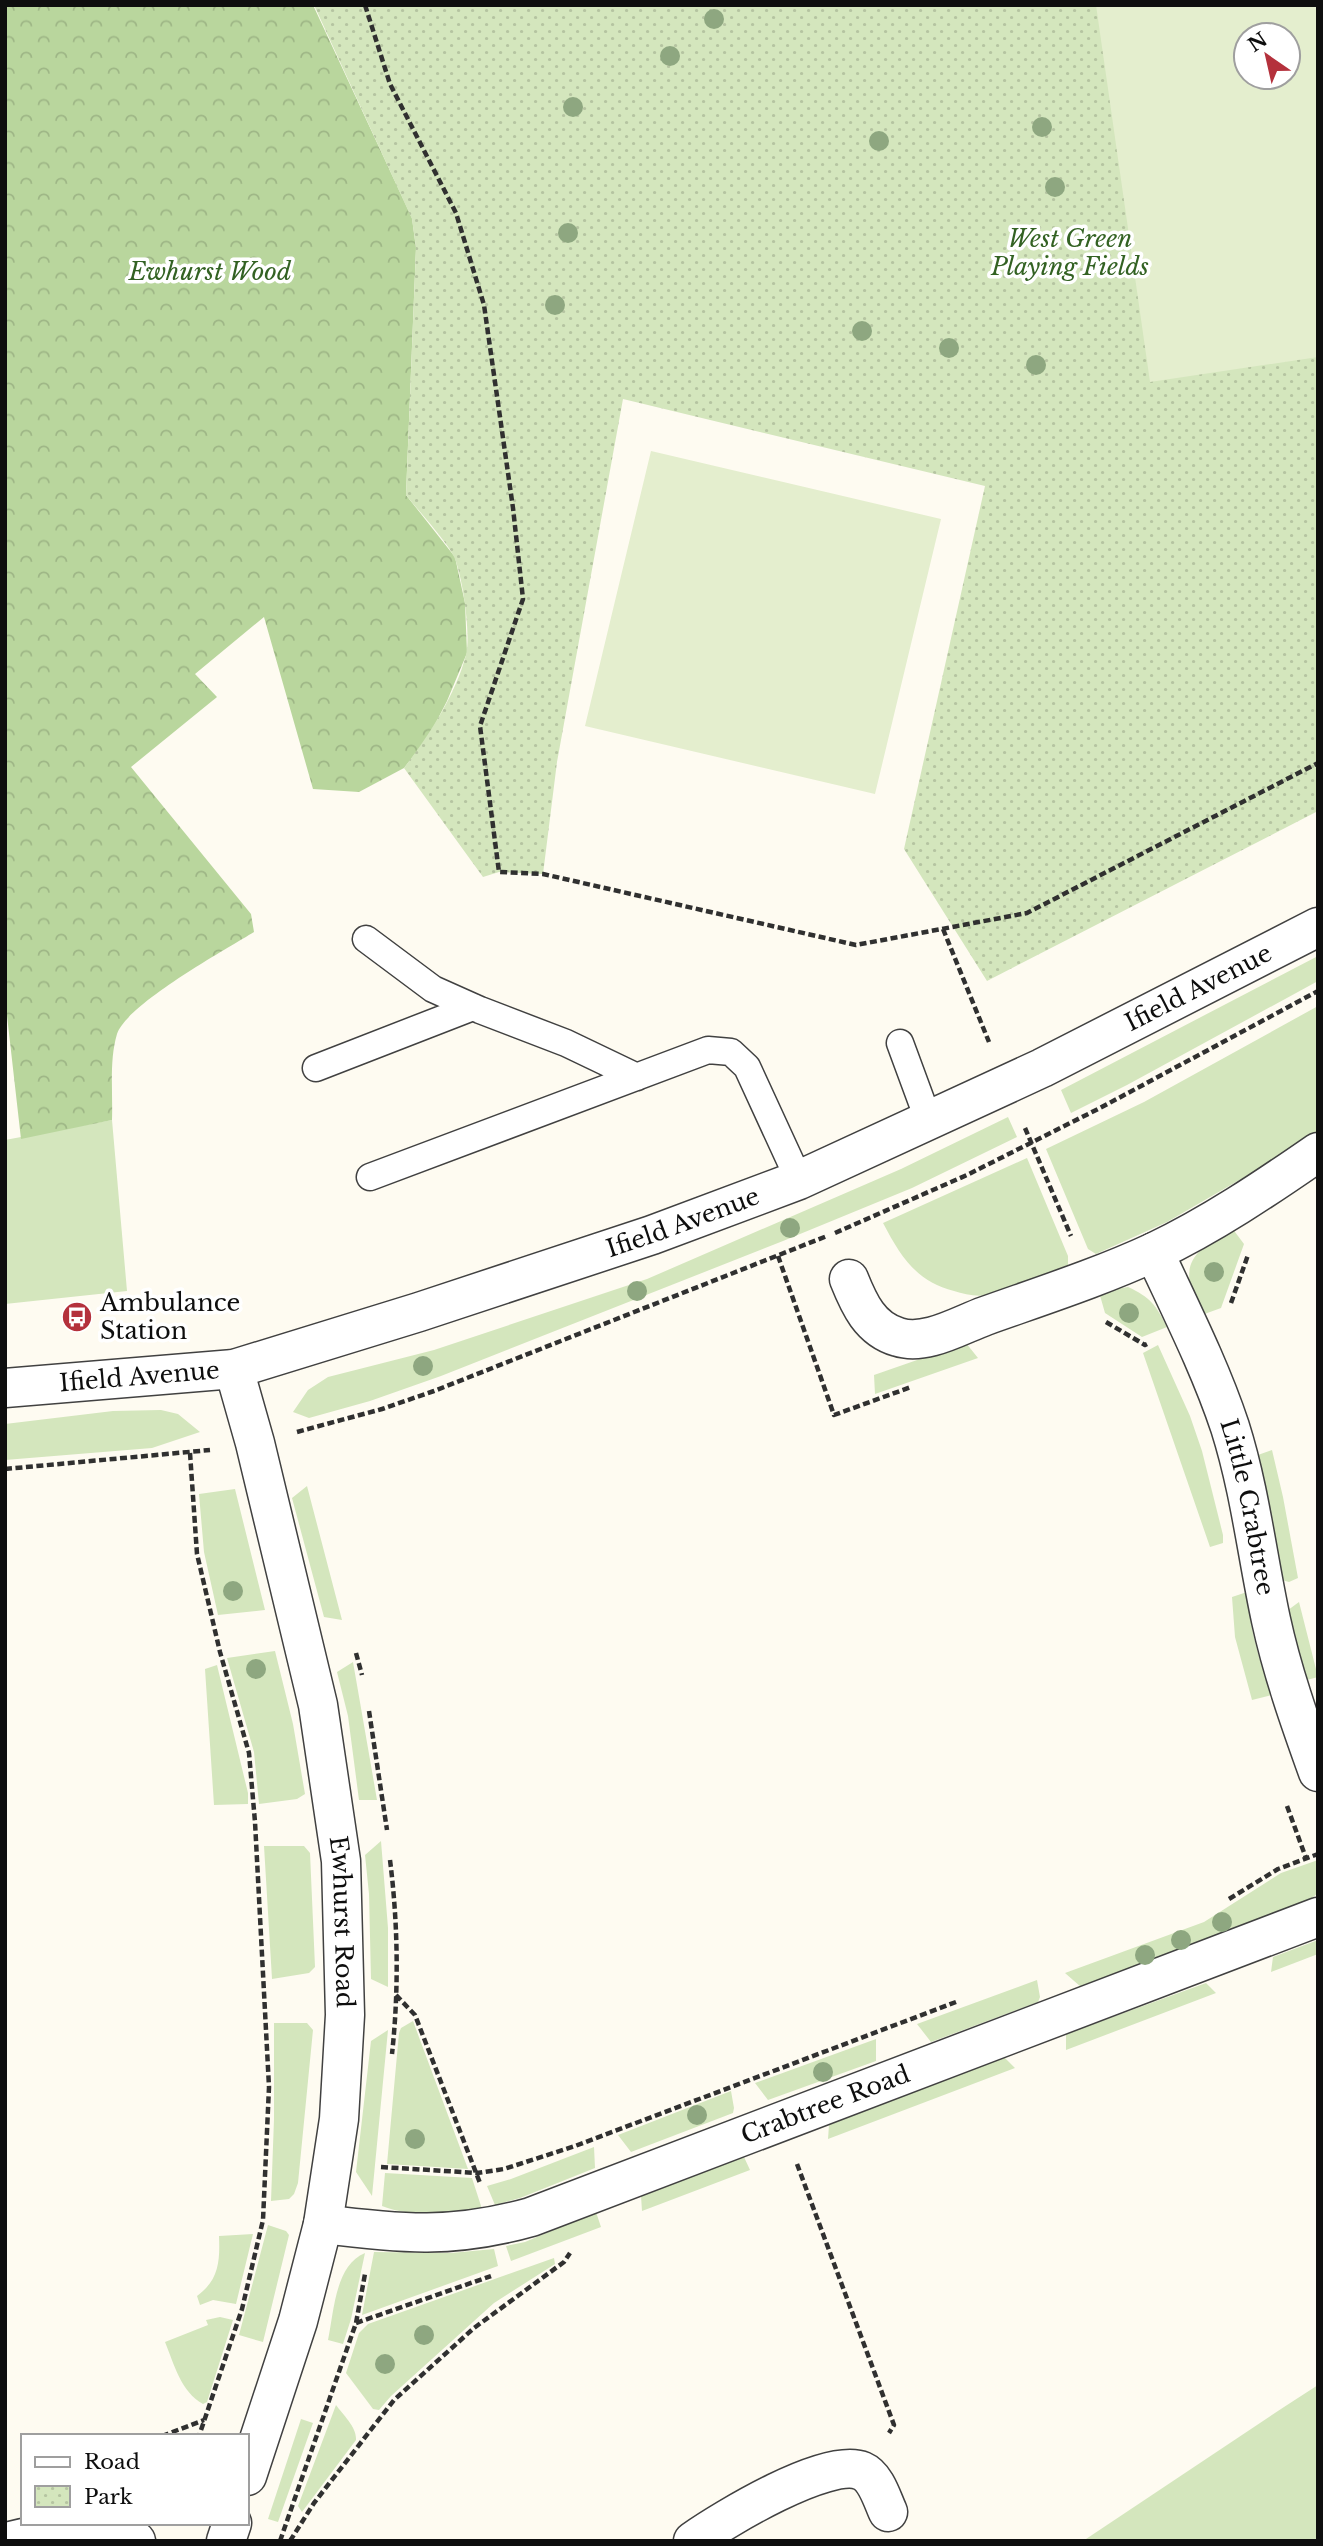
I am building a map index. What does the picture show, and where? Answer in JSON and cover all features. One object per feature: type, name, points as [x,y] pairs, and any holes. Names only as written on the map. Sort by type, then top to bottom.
[{"type":"street","name":"Ifield Avenue","points":[[5,1388],[234,1369],[419,1312],[639,1239],[799,1180],[1042,1068],[1318,927]]},
{"type":"street","points":[[849,1279],[860,1307],[875,1325],[899,1338],[927,1338],[1060,1290],[1154,1252],[1223,1213],[1318,1152]]},
{"type":"street","name":"Little Crabtree","points":[[1154,1252],[1206,1364],[1230,1427],[1247,1488],[1271,1621],[1289,1686],[1318,1772]]},
{"type":"street","name":"Ewhurst Road","points":[[234,1369],[255,1443],[318,1705],[341,1861],[345,2015],[339,2119],[323,2224],[298,2321],[248,2473]]},
{"type":"street","name":"Crabtree Road","points":[[323,2224],[417,2234],[455,2233],[493,2228],[542,2213],[1318,1917]]},
{"type":"street","points":[[694,2541],[718,2523],[768,2496],[823,2474],[847,2468],[863,2471],[874,2481],[888,2512]]},
{"type":"street","points":[[10,2541],[28,2536],[75,2535],[136,2541]]},
{"type":"lane","points":[[366,939],[433,989],[566,1042],[636,1077]]},
{"type":"lane","points":[[316,1068],[473,1007]]},
{"type":"lane","points":[[900,1043],[928,1119]]},
{"type":"lane","points":[[370,1177],[708,1050],[731,1052],[747,1067],[799,1180]]},
{"type":"path","points":[[365,5],[390,84],[456,213],[484,305],[523,599],[480,726],[499,872],[543,874],[856,945],[1027,913],[1318,763]]},
{"type":"path","points":[[190,1453],[197,1554],[220,1652],[249,1753],[269,2087],[263,2220],[242,2309],[200,2434]]},
{"type":"path","points":[[1228,1900],[1278,1869],[1318,1854]]},
{"type":"path","points":[[395,1994],[415,2015],[477,2173],[493,2228]]},
{"type":"path","points":[[381,2168],[477,2173],[504,2169],[575,2146],[962,2000]]},
{"type":"path","points":[[797,2164],[894,2425],[863,2471]]},
{"type":"path","points":[[290,2541],[314,2503],[394,2400],[474,2328],[564,2262],[575,2246]]},
{"type":"path","points":[[167,2434],[205,2420]]},
{"type":"green space","name":"Ewhurst Wood","points":[[5,5],[313,5],[412,218],[416,248],[406,495],[455,557],[465,603],[467,653],[429,736],[404,768],[359,792],[313,789],[264,617],[195,674],[217,697],[131,767],[251,914],[254,932],[178,978],[125,1022],[117,1034],[113,1055],[112,1120],[21,1139],[5,998]]},
{"type":"green space","name":"West Green Playing Fields","points":[[314,5],[1318,5],[1318,811],[987,981],[904,849],[985,486],[623,399],[557,762],[543,874],[499,872],[483,877],[404,768],[432,729],[448,700],[466,655],[468,634],[455,559],[406,495],[416,248],[412,219]]},
{"type":"green space","points":[[1096,5],[1318,5],[1318,357],[1150,382]]},
{"type":"green space","points":[[651,451],[941,519],[875,794],[585,726]]},
{"type":"green space","points":[[1318,956],[1318,981],[1071,1113],[1061,1090]]},
{"type":"green space","points":[[1318,1006],[1318,1131],[1167,1222],[1096,1254],[1088,1249],[1046,1149],[1144,1102]]},
{"type":"green space","points":[[1008,1117],[1017,1137],[912,1188],[441,1376],[370,1401],[309,1418],[293,1412],[308,1390],[328,1377],[434,1350],[647,1279],[901,1169]]},
{"type":"green space","points":[[112,1120],[127,1291],[5,1304],[5,1140]]},
{"type":"green space","points":[[1027,1158],[1068,1256],[1068,1265],[1007,1290],[979,1296],[941,1287],[929,1281],[903,1257],[883,1223]]},
{"type":"green space","points":[[1232,1228],[1244,1244],[1221,1308],[1199,1316],[1190,1285],[1192,1263],[1205,1246]]},
{"type":"green space","points":[[1128,1287],[1152,1302],[1167,1327],[1142,1337],[1105,1313],[1099,1292]]},
{"type":"green space","points":[[966,1343],[978,1358],[875,1394],[874,1375]]},
{"type":"green space","points":[[1158,1345],[1190,1416],[1202,1451],[1223,1535],[1223,1543],[1210,1547],[1143,1353]]},
{"type":"green space","points":[[161,1410],[178,1414],[200,1432],[152,1448],[5,1460],[5,1424],[113,1411]]},
{"type":"green space","points":[[1272,1450],[1298,1578],[1289,1582],[1278,1579],[1255,1456]]},
{"type":"green space","points":[[307,1486],[342,1620],[324,1617],[292,1498]]},
{"type":"green space","points":[[235,1489],[265,1610],[218,1615],[204,1552],[199,1494]]},
{"type":"green space","points":[[1247,1592],[1256,1645],[1272,1695],[1252,1700],[1235,1637],[1232,1597]]},
{"type":"green space","points":[[1299,1602],[1318,1677],[1303,1681],[1284,1613]]},
{"type":"green space","points":[[275,1651],[293,1724],[305,1794],[297,1799],[259,1804],[254,1752],[227,1658]]},
{"type":"green space","points":[[353,1662],[377,1800],[359,1800],[348,1716],[337,1672]]},
{"type":"green space","points":[[217,1665],[248,1793],[248,1804],[214,1805],[205,1669]]},
{"type":"green space","points":[[381,1841],[388,1928],[388,1987],[371,1979],[369,1894],[365,1855]]},
{"type":"green space","points":[[264,1846],[304,1846],[310,1853],[315,1967],[309,1973],[272,1979]]},
{"type":"green space","points":[[1318,1860],[1318,1893],[1307,1902],[1081,1987],[1065,1973],[1204,1922],[1281,1873]]},
{"type":"green space","points":[[1318,1940],[1318,1954],[1271,1972],[1273,1957]]},
{"type":"green space","points":[[1037,1980],[1040,1997],[1038,2002],[931,2042],[917,2024]]},
{"type":"green space","points":[[1206,1983],[1216,1993],[1066,2050],[1066,2034]]},
{"type":"green space","points":[[413,2021],[468,2169],[387,2164],[399,2033],[401,2028]]},
{"type":"green space","points":[[274,2023],[307,2023],[313,2030],[298,2183],[289,2199],[271,2201],[274,2119]]},
{"type":"green space","points":[[388,2030],[372,2196],[356,2172],[371,2041]]},
{"type":"green space","points":[[876,2039],[876,2061],[768,2100],[755,2083]]},
{"type":"green space","points":[[1003,2056],[1015,2068],[828,2139],[829,2125]]},
{"type":"green space","points":[[731,2091],[733,2113],[631,2152],[618,2135]]},
{"type":"green space","points":[[594,2147],[595,2168],[520,2198],[495,2205],[487,2186]]},
{"type":"green space","points":[[744,2157],[750,2170],[642,2211],[641,2196]]},
{"type":"green space","points":[[385,2173],[472,2178],[482,2209],[419,2214],[382,2206]]},
{"type":"green space","points":[[596,2212],[601,2227],[511,2261],[506,2246],[525,2242]]},
{"type":"green space","points":[[268,2225],[286,2231],[289,2235],[263,2342],[239,2335]]},
{"type":"green space","points":[[253,2234],[236,2304],[213,2300],[200,2305],[197,2296],[210,2283],[217,2269],[219,2236]]},
{"type":"green space","points":[[494,2249],[498,2266],[362,2315],[374,2252],[451,2253]]},
{"type":"green space","points":[[365,2253],[343,2344],[328,2340],[334,2303],[342,2278],[355,2259]]},
{"type":"green space","points":[[554,2258],[555,2264],[494,2303],[379,2410],[373,2409],[346,2373],[359,2333],[368,2324]]},
{"type":"green space","points":[[220,2317],[233,2320],[207,2402],[203,2404],[195,2399],[184,2385],[165,2342],[208,2325],[206,2320]]},
{"type":"green space","points":[[1318,2385],[1318,2541],[1083,2541],[1284,2407]]},
{"type":"green space","points":[[336,2405],[352,2426],[356,2440],[302,2512],[298,2506]]},
{"type":"green space","points":[[301,2419],[313,2423],[278,2522],[268,2519]]},
{"type":"place","name":"Ambulance Station","points":[[77,1317]]}]
